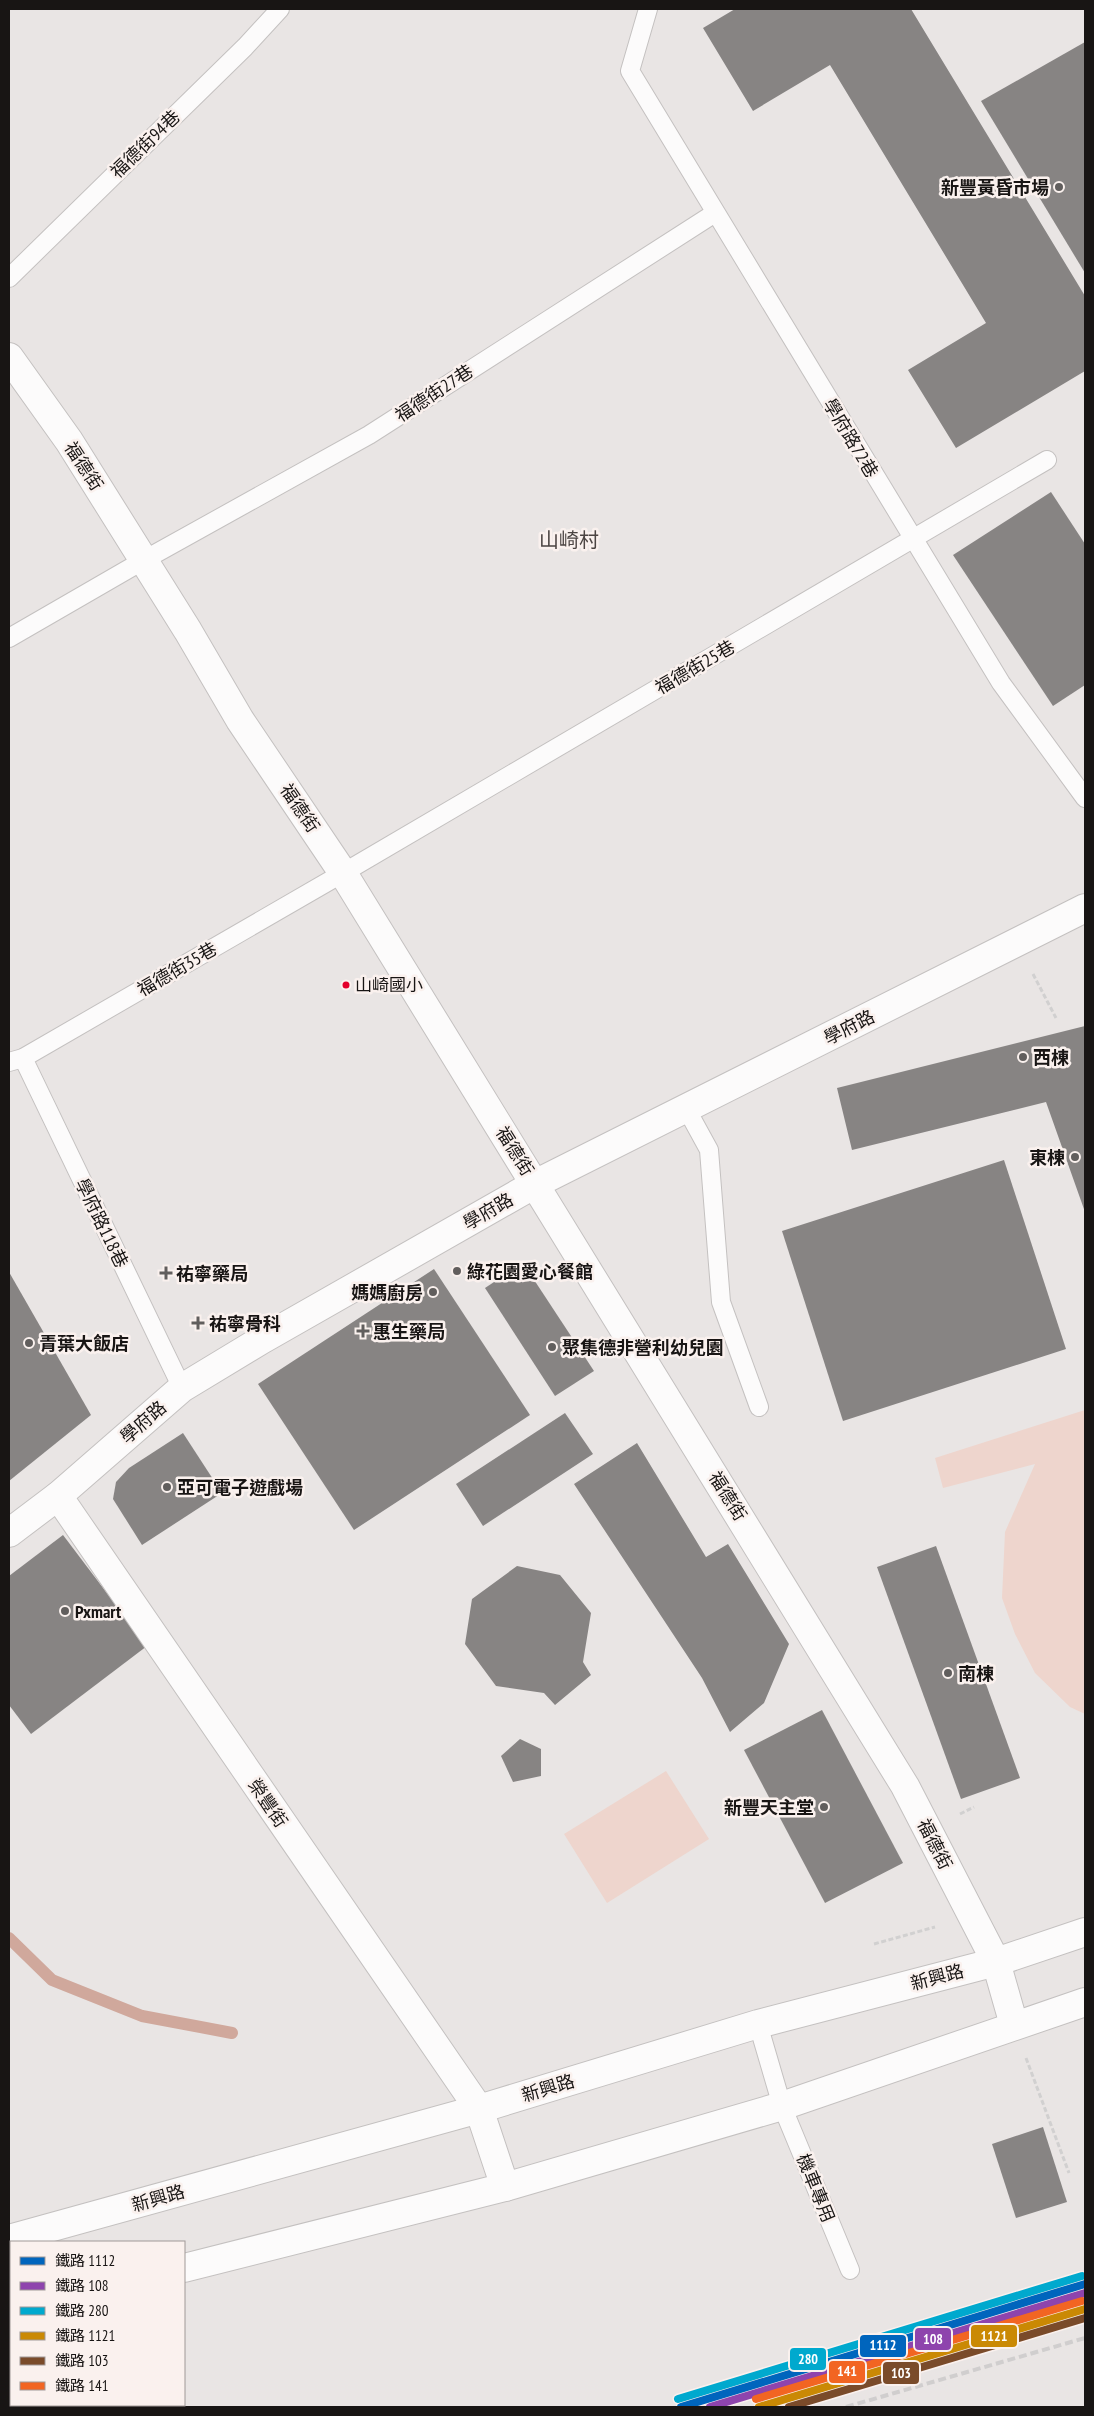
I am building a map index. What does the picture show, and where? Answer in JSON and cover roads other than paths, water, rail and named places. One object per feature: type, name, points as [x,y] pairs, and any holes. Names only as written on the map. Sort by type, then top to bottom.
[{"type":"street","name":"福德街","points":[[9,357],[69,441],[144,560],[240,720],[343,873],[905,1786],[996,1962],[1014,2025]]},
{"type":"street","name":"學府路","points":[[9,1533],[58,1496],[182,1388],[535,1184],[1085,908]]},
{"type":"street","name":"榮豐街","points":[[58,1496],[478,2109],[505,2187]]},
{"type":"street","name":"新興路","points":[[9,2240],[478,2109],[758,2024],[996,1962],[1085,1932]]},
{"type":"street","points":[[185,2268],[505,2187],[782,2106],[1085,2002]]},
{"type":"lane","name":"福德街94巷","points":[[9,278],[238,54],[280,9]]},
{"type":"lane","name":"學府路72巷","points":[[648,9],[630,70],[912,539],[1001,683],[1085,798]]},
{"type":"lane","name":"福德街27巷","points":[[9,638],[144,560],[369,435],[715,212]]},
{"type":"lane","name":"福德街25巷","points":[[343,873],[1047,460]]},
{"type":"lane","name":"福德街35巷","points":[[16,1060],[343,873]]},
{"type":"lane","name":"學府路118巷","points":[[16,1060],[182,1388]]},
{"type":"lane","points":[[686,1108],[709,1150],[721,1302],[759,1407]]},
{"type":"lane","name":"機車專用","points":[[758,2024],[782,2106],[850,2270]]},
{"type":"waterway","points":[[9,1938],[52,1980],[142,2016],[232,2033]]},
{"type":"railway","points":[[846,2407],[1085,2338]]},
{"type":"rail line","name":"280","points":[[678,2399],[1082,2276]]},
{"type":"rail line","name":"1112","points":[[681,2407],[1085,2284]]},
{"type":"rail line","name":"108","points":[[710,2407],[1085,2293]]},
{"type":"rail line","name":"141","points":[[756,2399],[1082,2301]]},
{"type":"rail line","name":"1121","points":[[759,2407],[1085,2309]]},
{"type":"rail line","name":"103","points":[[789,2407],[1085,2318]]},
{"type":"place","name":"新豐黃昏市場","points":[[1059,187]]},
{"type":"place","name":"山崎國小","points":[[346,985]]},
{"type":"place","name":"西棟","points":[[1023,1057]]},
{"type":"place","name":"東棟","points":[[1075,1157]]},
{"type":"place","name":"綠花園愛心餐館","points":[[457,1271]]},
{"type":"place","name":"祐寧藥局","points":[[166,1273]]},
{"type":"place","name":"媽媽廚房","points":[[433,1292]]},
{"type":"place","name":"祐寧骨科","points":[[198,1323]]},
{"type":"place","name":"惠生藥局","points":[[363,1331]]},
{"type":"place","name":"青葉大飯店","points":[[29,1343]]},
{"type":"place","name":"聚集德非營利幼兒園","points":[[552,1347]]},
{"type":"place","name":"亞可電子遊戲場","points":[[167,1487]]},
{"type":"place","name":"Pxmart","points":[[65,1611]]},
{"type":"place","name":"南棟","points":[[948,1673]]},
{"type":"place","name":"新豐天主堂","points":[[824,1807]]},
{"type":"district","name":"山崎村","points":[[569,540]]}]
